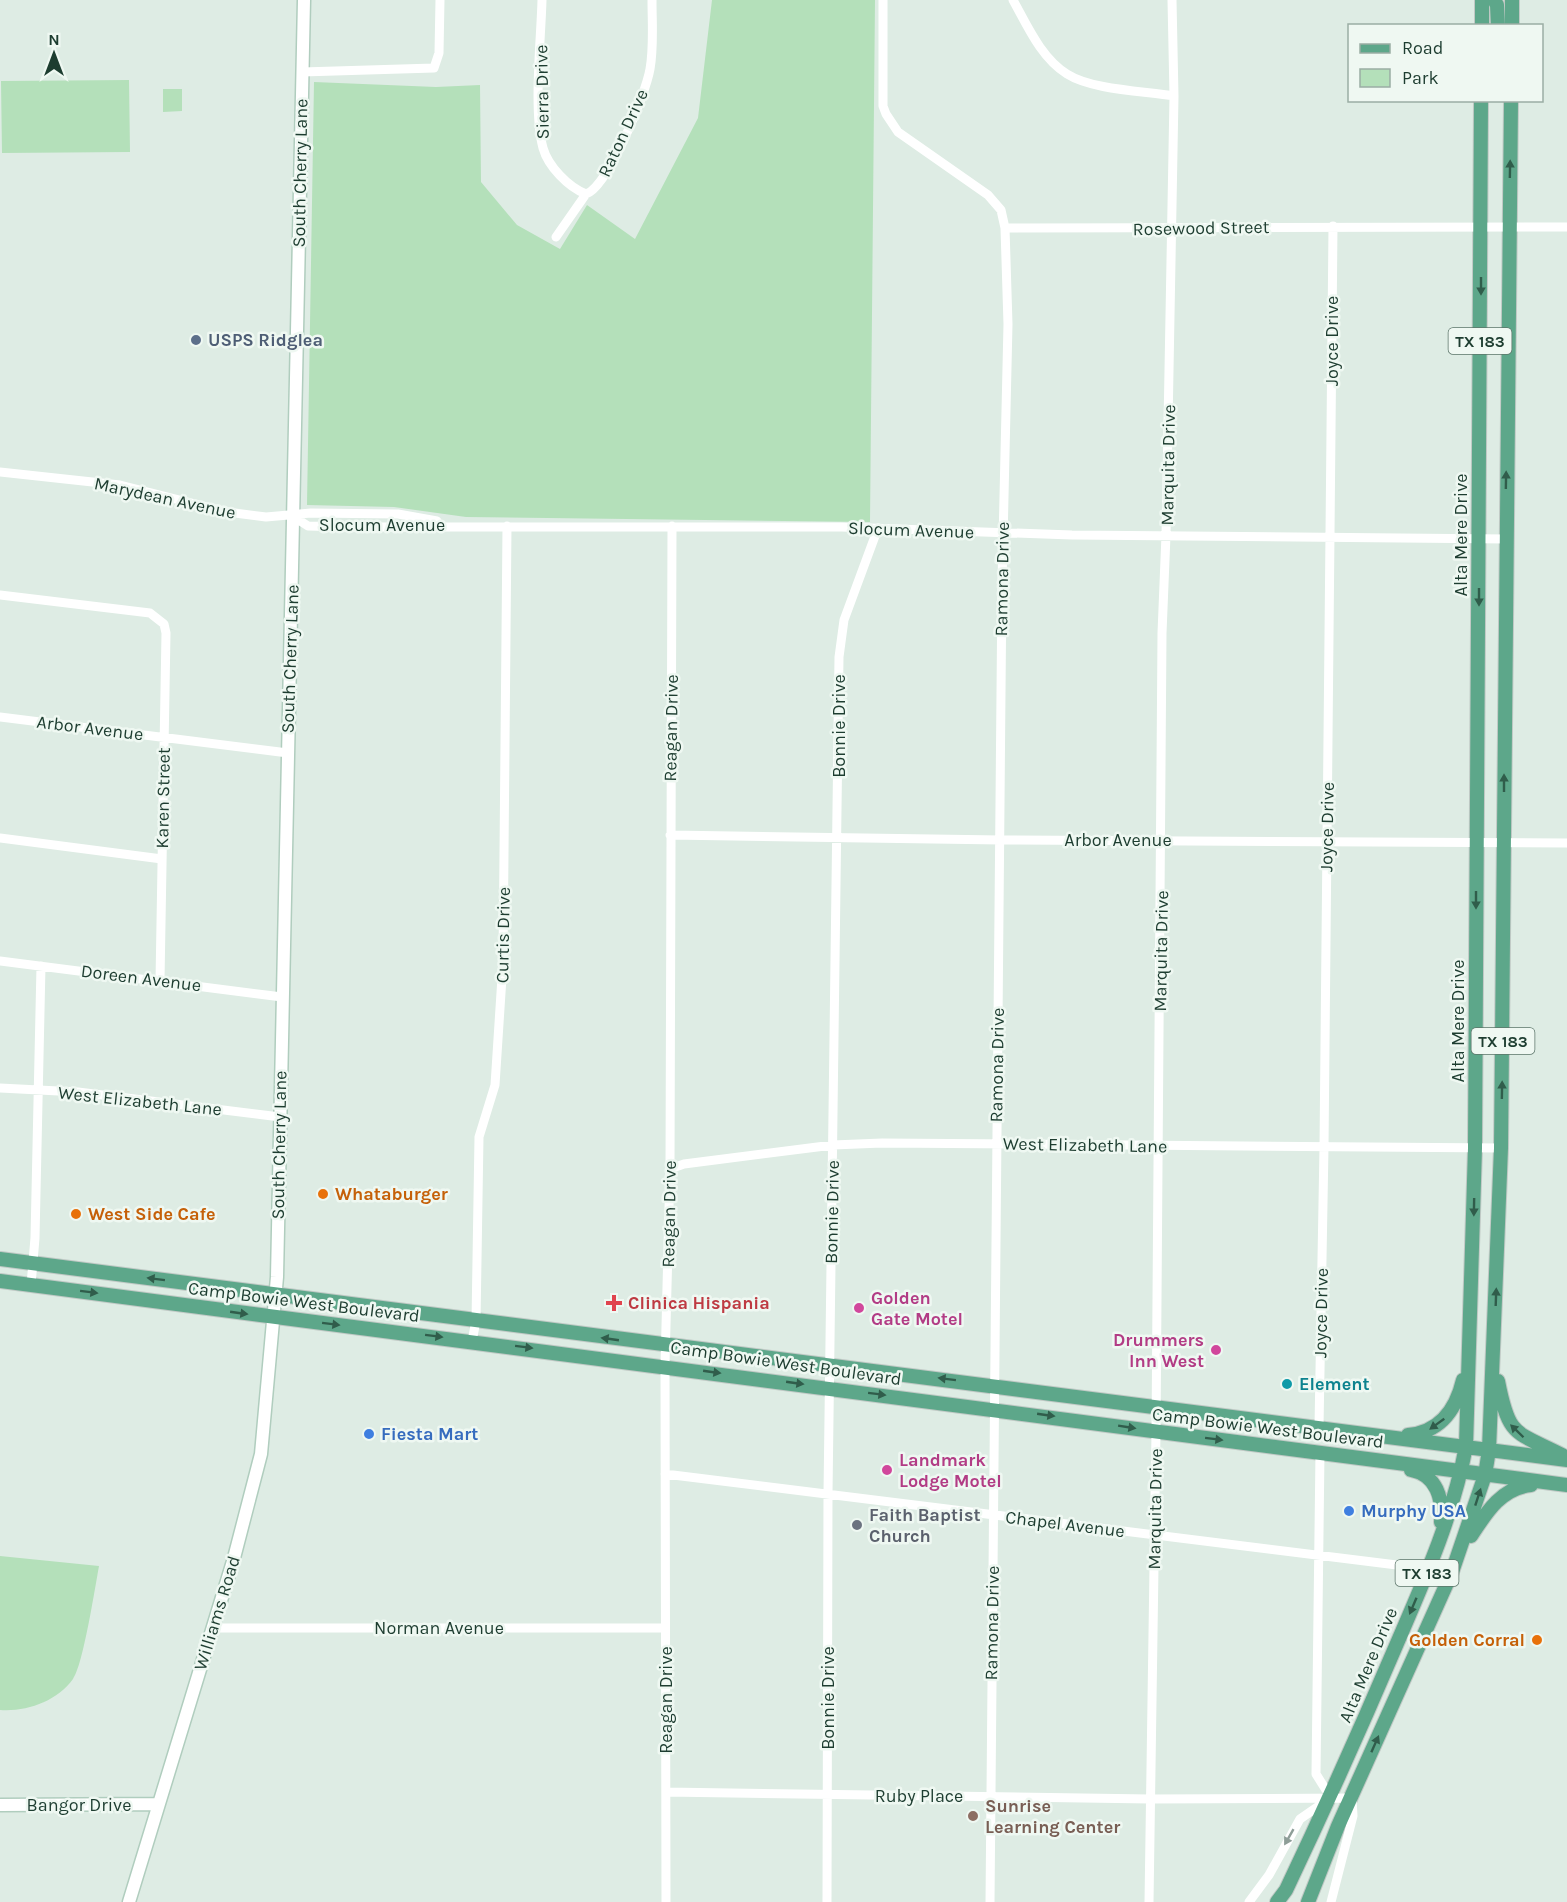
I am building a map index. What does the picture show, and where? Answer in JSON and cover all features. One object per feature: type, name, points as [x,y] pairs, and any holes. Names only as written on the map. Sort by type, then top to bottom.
[{"type":"main road","points":[[1482,0],[1482,24]]},
{"type":"main road","points":[[1494,0],[1497,5],[1498,24]]},
{"type":"main road","points":[[1512,0],[1512,24]]},
{"type":"main road","name":"Alta Mere Drive","points":[[1277,1902],[1286,1890],[1331,1798],[1429,1569],[1461,1472],[1466,1446],[1475,1148],[1481,102]]},
{"type":"main road","name":"Alta Mere Drive","points":[[1308,1902],[1311,1887],[1457,1558],[1485,1475],[1489,1450],[1501,1148],[1511,102]]},
{"type":"main road","name":"Camp Bowie West Boulevard","points":[[0,1259],[1567,1460]]},
{"type":"main road","name":"Camp Bowie West Boulevard","points":[[0,1281],[665,1365],[1560,1484]]},
{"type":"main road","points":[[1369,1433],[1410,1435],[1423,1433],[1438,1425],[1457,1401],[1469,1354]]},
{"type":"main road","points":[[1493,1356],[1504,1414],[1510,1424],[1527,1440],[1562,1454],[1567,1460]]},
{"type":"main road","points":[[1335,1454],[1416,1471],[1426,1476],[1437,1490],[1442,1503],[1440,1538]]},
{"type":"main road","points":[[1457,1558],[1485,1514],[1507,1492],[1519,1486],[1560,1484]]},
{"type":"street","name":"South Cherry Lane","points":[[273,1317],[276,1294],[304,0]]},
{"type":"street","points":[[302,72],[434,68],[440,53],[440,0]]},
{"type":"street","name":"Sierra Drive","points":[[542,0],[540,116],[543,147],[553,167],[568,182],[590,193]]},
{"type":"street","name":"Raton Drive","points":[[556,237],[590,193],[624,139],[646,86],[652,43],[652,0]]},
{"type":"street","points":[[883,0],[883,105],[886,114],[898,132],[988,195],[1001,210],[1005,228]]},
{"type":"street","points":[[1012,0],[1044,51],[1067,74],[1085,82],[1174,96]]},
{"type":"street","name":"Marquita Drive","points":[[1149,1902],[1156,1432],[1162,633],[1166,535],[1174,96],[1172,0]]},
{"type":"street","name":"Rosewood Street","points":[[1005,228],[1333,226],[1567,228]]},
{"type":"street","name":"Joyce Drive","points":[[1319,1427],[1333,226]]},
{"type":"street","name":"Ramona Drive","points":[[990,1902],[1003,533],[1008,324],[1005,228]]},
{"type":"street","name":"Marydean Avenue","points":[[0,472],[120,485],[227,512],[294,517]]},
{"type":"street","name":"Slocum Avenue","points":[[294,517],[308,526],[878,528],[1003,533],[1506,538]]},
{"type":"street","name":"Curtis Drive","points":[[472,1341],[476,1321],[479,1137],[495,1084],[503,962],[507,526]]},
{"type":"street","name":"Reagan Drive","points":[[666,1902],[665,1346],[670,1169],[672,526]]},
{"type":"street","name":"Bonnie Drive","points":[[827,1902],[829,1388],[839,657],[843,629],[878,528]]},
{"type":"street","name":"Karen Street","points":[[0,595],[150,613],[158,617],[166,633],[160,981]]},
{"type":"street","name":"Arbor Avenue","points":[[0,717],[288,753]]},
{"type":"street","name":"Arbor Avenue","points":[[670,835],[1001,840],[1567,843]]},
{"type":"street","points":[[0,838],[162,859]]},
{"type":"street","name":"Doreen Avenue","points":[[0,961],[282,997]]},
{"type":"street","points":[[31,1285],[34,1263],[41,966]]},
{"type":"street","name":"West Elizabeth Lane","points":[[0,1088],[78,1092],[280,1117]]},
{"type":"street","name":"West Elizabeth Lane","points":[[670,1169],[684,1164],[833,1145],[997,1143],[1501,1148]]},
{"type":"street","name":"Williams Road","points":[[129,1902],[212,1628],[261,1454],[273,1317]]},
{"type":"street","points":[[1249,1902],[1269,1875],[1300,1819],[1331,1798],[1316,1774],[1320,1452]]},
{"type":"street","name":"Chapel Avenue","points":[[665,1473],[1429,1569]]},
{"type":"street","name":"Norman Avenue","points":[[212,1628],[665,1628]]},
{"type":"street","name":"Ruby Place","points":[[666,1792],[1150,1799],[1352,1798]]},
{"type":"street","points":[[1331,1902],[1353,1816],[1352,1798]]},
{"type":"street","name":"Bangor Drive","points":[[0,1805],[158,1804]]},
{"type":"green space","points":[[712,0],[875,0],[870,522],[466,517],[394,507],[307,505],[314,82],[436,87],[480,85],[481,182],[517,225],[560,249],[587,205],[635,239],[698,118]]},
{"type":"green space","points":[[129,80],[130,152],[2,153],[1,81]]},
{"type":"green space","points":[[163,89],[182,89],[182,111],[163,112]]},
{"type":"green space","points":[[0,1556],[99,1566],[85,1643],[73,1679],[50,1699],[21,1709],[0,1710]]},
{"type":"place","name":"USPS Ridglea","points":[[196,340]]},
{"type":"place","name":"Whataburger","points":[[323,1194]]},
{"type":"place","name":"West Side Cafe","points":[[76,1214]]},
{"type":"place","name":"Clinica Hispania","points":[[614,1303]]},
{"type":"place","name":"Golden Gate Motel","points":[[859,1308]]},
{"type":"place","name":"Drummers Inn West","points":[[1216,1350]]},
{"type":"place","name":"Element","points":[[1287,1384]]},
{"type":"place","name":"Fiesta Mart","points":[[369,1434]]},
{"type":"place","name":"Landmark Lodge Motel","points":[[887,1470]]},
{"type":"place","name":"Murphy USA","points":[[1349,1511]]},
{"type":"place","name":"Faith Baptist Church","points":[[857,1525]]},
{"type":"place","name":"Golden Corral","points":[[1537,1640]]},
{"type":"place","name":"Sunrise Learning Center","points":[[973,1816]]}]
